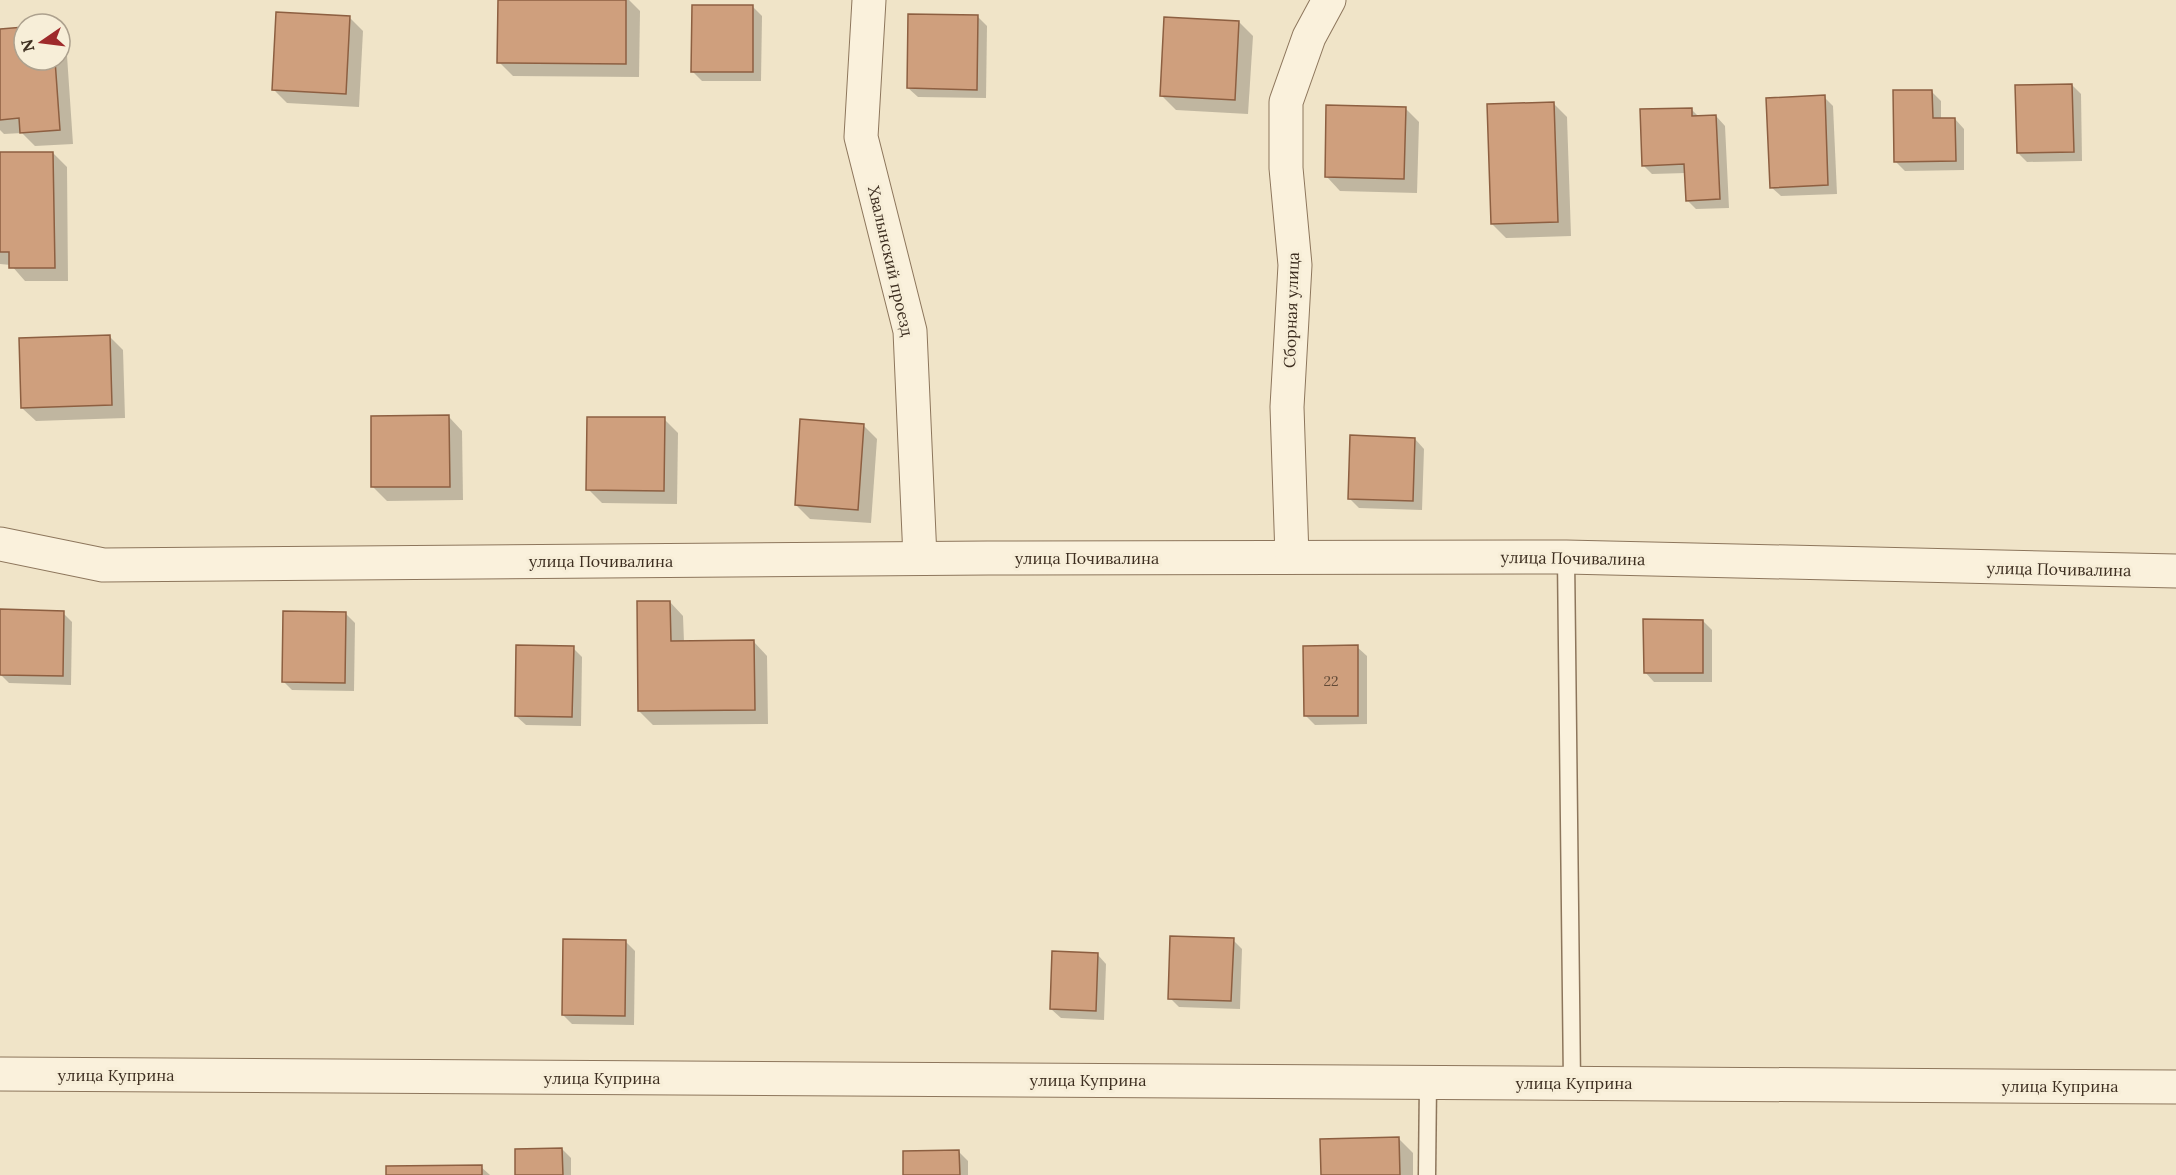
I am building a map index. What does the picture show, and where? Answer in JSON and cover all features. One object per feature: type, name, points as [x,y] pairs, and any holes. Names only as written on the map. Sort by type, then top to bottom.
[{"type":"street","name":"Хвалынский проезд","points":[[869,0],[861,137],[910,331],[920,558]]},
{"type":"street","name":"Сборная улица","points":[[1292,557],[1287,407],[1295,265],[1286,168],[1286,102],[1309,37],[1329,0]]},
{"type":"street","name":"улица Почивалина","points":[[0,544],[103,565],[920,558],[1566,557],[2176,571]]},
{"type":"street","name":"улица Куприна","points":[[0,1074],[2176,1087]]},
{"type":"lane","points":[[1566,557],[1572,1083]]},
{"type":"lane","points":[[1427,1175],[1428,1082]]},
{"type":"building","points":[[498,0],[626,0],[626,64],[497,63]]},
{"type":"building","points":[[692,5],[753,5],[753,72],[691,72]]},
{"type":"building","points":[[276,12],[350,16],[346,94],[272,90]]},
{"type":"building","points":[[908,14],[978,15],[977,90],[907,88]]},
{"type":"building","points":[[1164,17],[1239,21],[1235,100],[1160,96]]},
{"type":"building","points":[[12,28],[12,72],[56,72],[60,130],[20,133],[19,118],[0,120],[0,29]]},
{"type":"building","points":[[2072,84],[2074,152],[2017,153],[2015,85]]},
{"type":"building","points":[[1893,90],[1932,90],[1933,118],[1955,118],[1956,161],[1894,162]]},
{"type":"building","points":[[1825,95],[1828,185],[1770,188],[1766,98]]},
{"type":"building","points":[[1554,102],[1558,222],[1491,224],[1487,104]]},
{"type":"building","points":[[1326,105],[1406,107],[1404,179],[1325,177]]},
{"type":"building","points":[[1692,108],[1692,116],[1716,115],[1720,199],[1686,201],[1684,164],[1642,166],[1640,109]]},
{"type":"building","points":[[0,152],[53,152],[55,268],[9,268],[9,252],[0,252]]},
{"type":"building","points":[[110,335],[112,405],[21,408],[19,338]]},
{"type":"building","points":[[449,415],[450,487],[371,487],[371,416]]},
{"type":"building","points":[[587,417],[665,417],[664,491],[586,490]]},
{"type":"building","points":[[800,419],[864,424],[858,510],[795,505]]},
{"type":"building","points":[[1350,435],[1415,438],[1413,501],[1348,499]]},
{"type":"building","points":[[637,601],[670,601],[671,641],[754,640],[755,710],[638,711]]},
{"type":"building","points":[[0,609],[64,611],[63,676],[0,675]]},
{"type":"building","points":[[283,611],[346,612],[345,683],[282,682]]},
{"type":"building","points":[[1643,619],[1703,620],[1703,673],[1644,673]]},
{"type":"building","points":[[516,645],[574,646],[572,717],[515,716]]},
{"type":"building","points":[[1358,645],[1358,716],[1304,716],[1303,646]]},
{"type":"building","points":[[1170,936],[1234,938],[1231,1001],[1168,999]]},
{"type":"building","points":[[563,939],[626,940],[625,1016],[562,1015]]},
{"type":"building","points":[[1052,951],[1098,953],[1096,1011],[1050,1009]]},
{"type":"building","points":[[1399,1137],[1400,1175],[1321,1175],[1320,1139]]},
{"type":"building","points":[[562,1148],[563,1175],[515,1175],[515,1149]]},
{"type":"building","points":[[959,1150],[960,1175],[903,1175],[903,1151]]},
{"type":"building","points":[[482,1165],[482,1175],[386,1175],[386,1166]]}]
